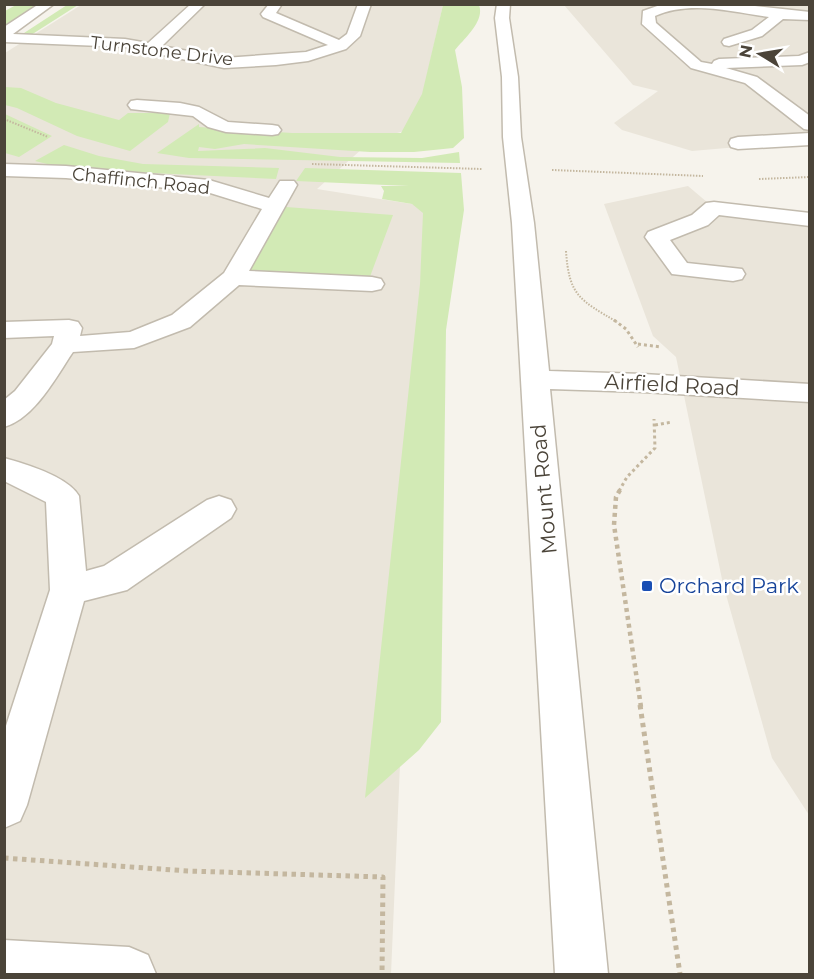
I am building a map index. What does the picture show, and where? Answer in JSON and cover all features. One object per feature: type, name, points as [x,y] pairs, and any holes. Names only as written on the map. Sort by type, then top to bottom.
[{"type":"street","points":[[4,36],[48,4]]},
{"type":"street","points":[[153,47],[199,4]]},
{"type":"street","points":[[276,4],[268,14],[341,46],[352,36],[364,4]]},
{"type":"street","name":"Mount Road","points":[[504,4],[502,18],[510,77],[512,137],[523,223],[582,975]]},
{"type":"street","points":[[810,16],[779,15],[698,4],[659,9],[648,14],[649,24],[696,65],[752,80],[810,125]]},
{"type":"street","points":[[729,42],[749,38],[768,28],[779,15]]},
{"type":"street","name":"Turnstone Drive","points":[[4,36],[125,43],[224,63],[308,56],[341,46]]},
{"type":"street","points":[[669,41],[687,40]]},
{"type":"street","points":[[696,65],[802,60],[810,56]]},
{"type":"street","points":[[210,77],[224,63]]},
{"type":"street","points":[[180,108],[195,92]]},
{"type":"street","points":[[137,105],[180,108],[202,113],[214,123],[226,127],[272,130]]},
{"type":"street","points":[[738,143],[810,139]]},
{"type":"street","name":"Chaffinch Road","points":[[5,170],[66,172],[209,186],[281,196],[233,277],[181,321],[134,340],[65,345]]},
{"type":"street","points":[[733,274],[680,270],[656,237],[700,220],[714,208],[810,220]]},
{"type":"street","points":[[233,277],[372,284]]},
{"type":"street","points":[[4,330],[69,328],[65,345],[25,398],[4,417]]},
{"type":"street","name":"Airfield Road","points":[[535,380],[643,383],[810,393]]},
{"type":"street","points":[[4,469],[21,474],[62,496],[69,590],[12,754],[4,805]]},
{"type":"street","points":[[69,590],[114,579],[219,509]]},
{"type":"street","points":[[4,966],[129,975]]},
{"type":"path","points":[[551,162],[552,170],[672,173],[713,177]]},
{"type":"path","points":[[755,179],[810,177]]},
{"type":"path","points":[[565,246],[573,288],[584,302],[610,317],[628,332],[638,344],[639,351]]},
{"type":"path","points":[[652,414],[656,448],[627,477],[616,497],[614,525],[680,975]]},
{"type":"path","points":[[4,858],[188,871],[383,877],[382,975]]},
{"type":"shaded area","points":[[81,5],[443,5],[415,128],[372,140],[317,189],[424,206],[391,974],[5,974],[5,53]]},
{"type":"shaded area","points":[[564,5],[809,5],[809,141],[692,151],[622,130],[614,123],[658,91],[633,85]]},
{"type":"shaded area","points":[[688,186],[714,208],[809,220],[809,815],[772,758],[723,584],[676,357],[653,336],[604,204]]},
{"type":"green space","points":[[16,5],[38,5],[5,25],[5,11]]},
{"type":"green space","points":[[67,5],[78,5],[31,35],[24,33]]},
{"type":"green space","points":[[443,5],[479,5],[480,11],[477,23],[455,50],[462,87],[464,138],[453,148],[414,152],[370,152],[244,144],[215,149],[199,147],[198,151],[265,148],[340,157],[422,158],[459,152],[460,163],[189,158],[157,153],[199,124],[199,127],[292,133],[401,133],[422,94]]},
{"type":"green space","points":[[5,87],[21,88],[56,103],[119,120],[128,113],[170,113],[168,122],[130,151],[77,136],[17,108],[5,105]]},
{"type":"green space","points":[[5,114],[52,136],[19,157],[5,153]]},
{"type":"green space","points":[[64,145],[99,156],[143,164],[279,168],[276,179],[67,169],[35,161]]},
{"type":"green space","points":[[305,168],[461,173],[464,210],[446,330],[441,722],[419,750],[365,798],[420,284],[423,213],[412,204],[382,199],[384,191],[381,186],[409,186],[296,181]]},
{"type":"green space","points":[[286,207],[393,215],[368,282],[249,271]]},
{"type":"place","name":"Orchard Park","points":[[647,586]]}]
